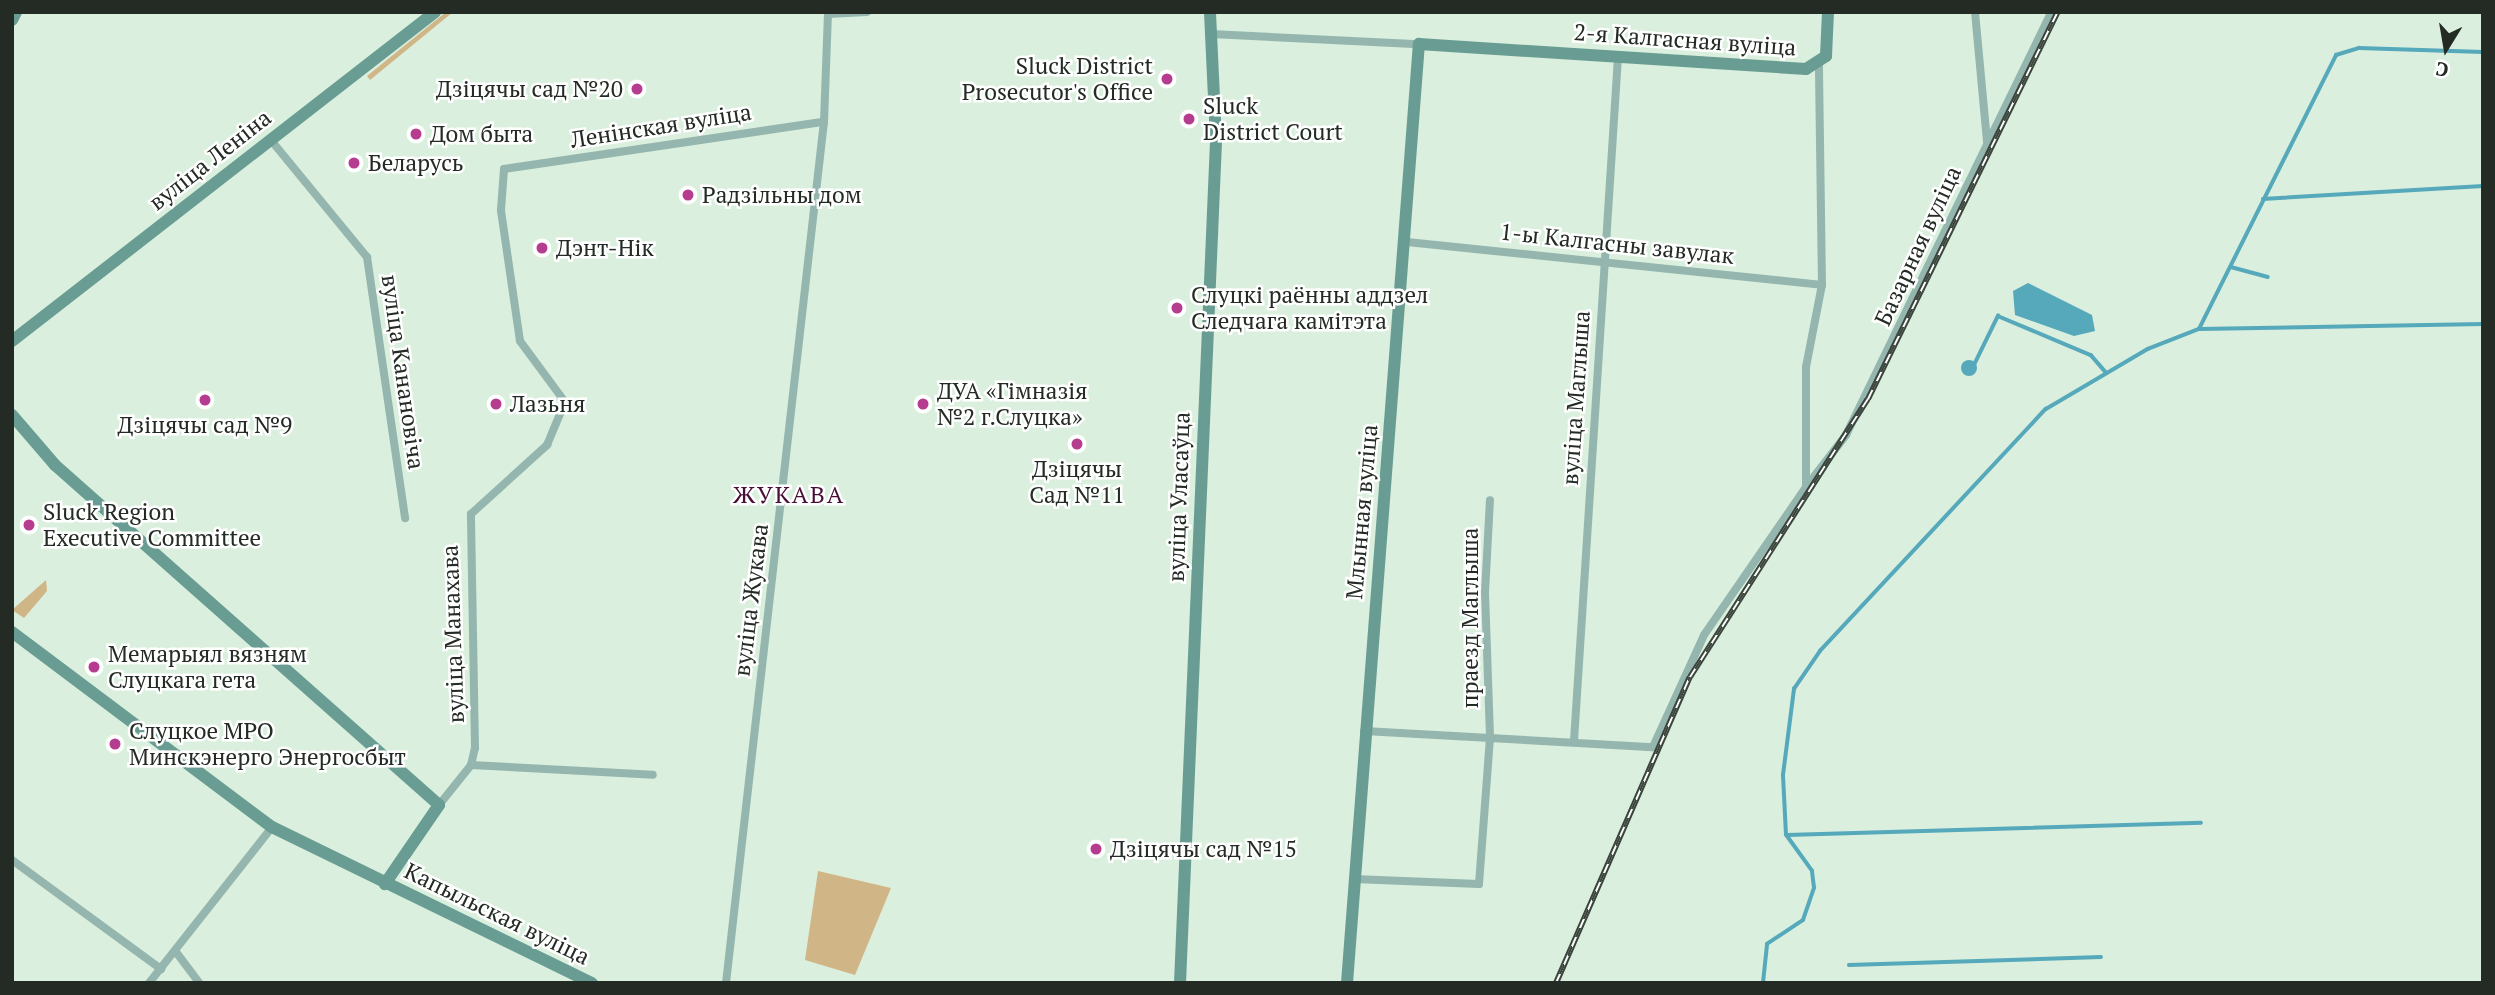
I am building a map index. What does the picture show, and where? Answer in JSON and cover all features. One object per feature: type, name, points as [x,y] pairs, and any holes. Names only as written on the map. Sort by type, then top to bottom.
[{"type":"main road","points":[[12,20],[16,12]]},
{"type":"main road","name":"вуліца Леніна","points":[[12,341],[435,12]]},
{"type":"main road","name":"вуліца Уласаўца","points":[[1180,983],[1216,140],[1210,12]]},
{"type":"main road","points":[[1819,65],[1826,56],[1828,12]]},
{"type":"main road","name":"2-я Калгасная вуліца","points":[[1419,44],[1788,70],[1819,65]]},
{"type":"main road","name":"Млынная вуліца","points":[[1347,983],[1364,731],[1407,242],[1419,44]]},
{"type":"main road","points":[[12,415],[74,483],[439,805]]},
{"type":"main road","name":"Капыльская вуліца","points":[[12,632],[272,827],[592,983]]},
{"type":"main road","name":"Капыльская вуліца","points":[[385,884],[439,805]]},
{"type":"street","points":[[828,13],[867,12]]},
{"type":"street","points":[[1975,12],[1987,145]]},
{"type":"street","name":"Базарная вуліца","points":[[1574,741],[1653,747],[1704,635],[1806,487],[1846,435],[2051,12]]},
{"type":"street","name":"вуліца Жукава","points":[[726,983],[824,122],[828,13]]},
{"type":"street","name":"2-я Калгасная вуліца","points":[[1211,34],[1419,44]]},
{"type":"street","name":"вуліца Маглыша","points":[[1574,741],[1618,57]]},
{"type":"street","points":[[1806,487],[1806,368],[1822,285],[1819,65]]},
{"type":"street","name":"Ленінская вуліца","points":[[504,169],[824,122]]},
{"type":"street","name":"вуліца Канановіча","points":[[270,139],[367,257],[405,518]]},
{"type":"street","name":"вуліца Манахава","points":[[471,765],[478,685],[471,514],[547,445],[565,402],[520,341],[500,198],[504,169]]},
{"type":"street","name":"1-ы Калгасны завулак","points":[[1407,242],[1822,285]]},
{"type":"street","name":"праезд Маглыша","points":[[1354,879],[1479,884],[1490,736],[1485,592],[1490,500]]},
{"type":"street","points":[[1364,731],[1574,741]]},
{"type":"street","points":[[439,805],[471,765],[653,775]]},
{"type":"street","points":[[149,983],[272,827]]},
{"type":"street","points":[[12,860],[161,969]]},
{"type":"street","points":[[176,952],[199,983]]},
{"type":"shaded area","points":[[446,12],[453,12],[370,80],[367,76]]},
{"type":"shaded area","points":[[46,580],[47,591],[24,618],[12,610]]},
{"type":"shaded area","points":[[818,871],[891,888],[855,975],[805,960]]},
{"type":"water","points":[[2028,283],[2092,315],[2095,331],[2074,336],[2015,315],[2013,291]]},
{"type":"water","points":[[1969,360],[1975,362],[1975,374],[1969,376],[1963,374],[1961,368],[1963,362]]},
{"type":"waterway","points":[[2199,329],[2336,55],[2359,48],[2483,52]]},
{"type":"waterway","points":[[2263,199],[2483,186]]},
{"type":"waterway","points":[[2231,267],[2268,277]]},
{"type":"waterway","points":[[1973,367],[1998,316],[2091,355],[2106,372]]},
{"type":"waterway","points":[[1763,983],[1767,944],[1803,920],[1814,888],[1812,871],[1786,835],[1783,775],[1794,689],[1820,651],[2046,409],[2148,349],[2199,329],[2483,324]]},
{"type":"waterway","points":[[1787,835],[2201,823]]},
{"type":"waterway","points":[[1849,965],[2101,957]]},
{"type":"railway","points":[[1556,983],[1690,677],[1868,399],[2058,12]]},
{"type":"place","name":"Sluck District Prosecutor's Office","points":[[1167,79]]},
{"type":"place","name":"Дзіцячы сад №20","points":[[637,89]]},
{"type":"place","name":"Sluck District Court","points":[[1189,119]]},
{"type":"place","name":"Дом быта","points":[[416,134]]},
{"type":"place","name":"Беларусь","points":[[354,163]]},
{"type":"place","name":"Радзільны дом","points":[[688,195]]},
{"type":"place","name":"Дэнт-Нік","points":[[542,248]]},
{"type":"place","name":"Слуцкі раённы аддзел Следчага камітэта","points":[[1177,308]]},
{"type":"place","name":"Дзіцячы сад №9","points":[[205,400]]},
{"type":"place","name":"Лазьня","points":[[496,404]]},
{"type":"place","name":"ДУА «Гімназія №2 г.Слуцка»","points":[[923,404]]},
{"type":"place","name":"Дзіцячы Сад №11","points":[[1077,444]]},
{"type":"place","name":"Sluck Region Executive Committee","points":[[29,525]]},
{"type":"place","name":"Мемарыял вязням Слуцкага гета","points":[[94,667]]},
{"type":"place","name":"Слуцкое МРО Минскэнерго Энергосбыт","points":[[115,744]]},
{"type":"place","name":"Дзіцячы сад №15","points":[[1096,849]]},
{"type":"district","name":"ЖУКАВА","points":[[789,495]]}]
